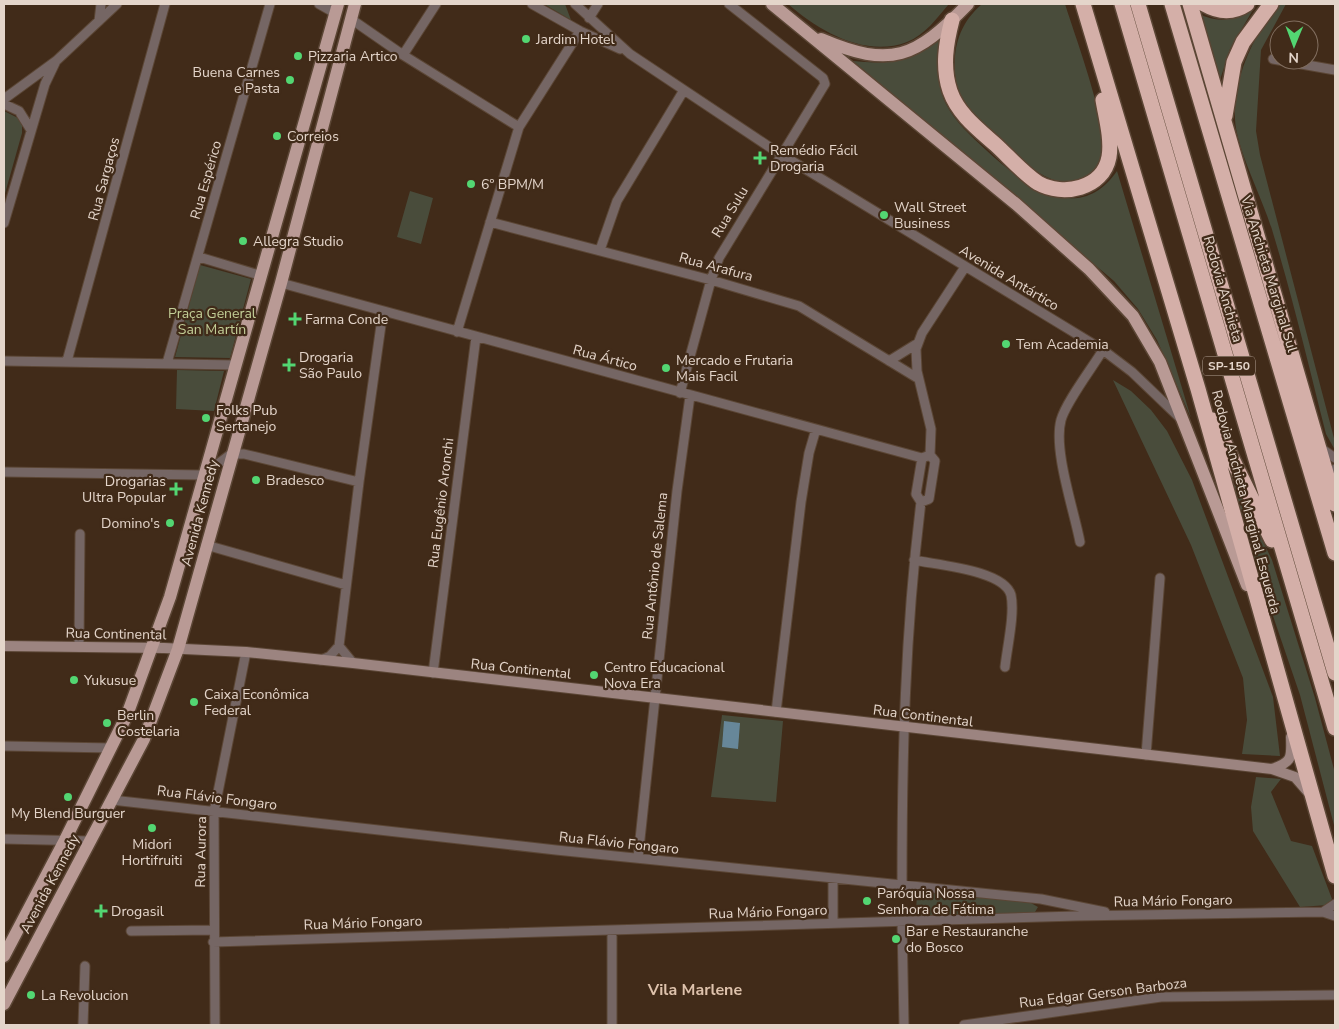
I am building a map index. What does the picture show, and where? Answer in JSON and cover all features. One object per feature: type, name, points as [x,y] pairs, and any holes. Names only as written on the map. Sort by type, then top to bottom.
[{"type":"highway","name":"SP-150","points":[[1083,4],[1096,52]]},
{"type":"highway","name":"Rodovia Anchieta","points":[[1122,4],[1335,728]]},
{"type":"highway","name":"Rodovia Anchieta","points":[[1138,4],[1335,673]]},
{"type":"highway","name":"Via Anchieta Marginal Sul","points":[[1172,4],[1335,553]]},
{"type":"highway","points":[[1190,4],[1333,498]]},
{"type":"highway","points":[[1204,4],[1215,10],[1228,11],[1241,8],[1247,4]]},
{"type":"highway","points":[[1224,122],[1228,83],[1234,62],[1243,42],[1271,4]]},
{"type":"highway","points":[[952,20],[945,58],[946,75],[959,109],[1032,178],[1054,189],[1069,190],[1088,184],[1103,170],[1108,158],[1109,140],[1096,52]]},
{"type":"highway","name":"Rodovia Anchieta Marginal Esquerda","points":[[1096,52],[1198,389],[1335,876]]},
{"type":"highway","points":[[1198,389],[1292,580]]},
{"type":"main road","name":"Avenida Kennedy","points":[[4,1004],[151,723],[178,649],[281,283],[355,4]]},
{"type":"main road","points":[[772,4],[1016,204],[1103,282],[1140,325],[1160,362],[1187,426],[1266,636]]},
{"type":"main road","points":[[807,33],[854,52],[877,56],[891,56],[914,48],[952,20],[968,4]]},
{"type":"main road","name":"Avenida Kennedy","points":[[4,956],[112,748],[132,703],[170,597],[336,9]]},
{"type":"street","points":[[99,21],[101,4]]},
{"type":"street","points":[[4,98],[56,61],[116,4]]},
{"type":"street","name":"Rua Sargaços","points":[[67,361],[165,4]]},
{"type":"street","name":"Rua Espérico","points":[[168,363],[270,4]]},
{"type":"street","points":[[318,4],[336,9]]},
{"type":"street","points":[[403,55],[436,4]]},
{"type":"street","name":"Avenida Antártico","points":[[532,4],[580,31],[630,54]]},
{"type":"street","name":"Avenida Antártico","points":[[574,4],[630,54],[782,155],[1103,350],[1145,384],[1187,426]]},
{"type":"street","points":[[589,18],[598,4]]},
{"type":"street","name":"Rua Sulu","points":[[680,393],[710,280],[732,233],[824,87],[822,78],[729,4]]},
{"type":"street","points":[[352,19],[403,55],[519,127]]},
{"type":"street","points":[[457,332],[519,127],[580,31]]},
{"type":"street","points":[[4,223],[46,80],[56,61]]},
{"type":"street","points":[[1319,67],[1335,70]]},
{"type":"street","points":[[600,250],[617,202],[684,90]]},
{"type":"street","points":[[4,104],[19,111],[31,130]]},
{"type":"street","name":"Rua Arafura","points":[[490,222],[600,250],[799,306],[919,379]]},
{"type":"street","points":[[198,257],[260,275]]},
{"type":"street","points":[[902,885],[903,728],[914,560],[921,502],[916,494],[931,429],[919,379],[916,355],[918,342],[965,267]]},
{"type":"street","name":"Rua Ártico","points":[[281,283],[690,396],[926,456]]},
{"type":"street","points":[[321,660],[330,656],[339,646],[359,482],[383,311]]},
{"type":"street","name":"Rua Eugênio Aronchi","points":[[433,673],[476,337]]},
{"type":"street","points":[[889,360],[918,342]]},
{"type":"street","points":[[1080,542],[1060,447],[1060,428],[1063,414],[1103,350]]},
{"type":"street","points":[[4,361],[235,365]]},
{"type":"street","name":"Rua Antônio de Salema","points":[[638,858],[654,698],[690,396]]},
{"type":"street","points":[[776,712],[801,502],[809,453],[816,429]]},
{"type":"street","points":[[1318,445],[1335,458]]},
{"type":"street","points":[[4,472],[203,475],[232,454],[244,454],[359,482]]},
{"type":"street","points":[[921,502],[927,501],[929,496],[935,461],[926,456]]},
{"type":"street","points":[[1333,498],[1335,469]]},
{"type":"street","points":[[79,647],[80,534]]},
{"type":"street","points":[[206,545],[346,584]]},
{"type":"street","points":[[914,560],[987,575],[1005,585],[1010,594],[1012,606],[1005,668]]},
{"type":"street","points":[[1146,755],[1160,578]]},
{"type":"street","name":"Rua Continental","points":[[4,646],[152,648],[246,652],[1272,769],[1301,781],[1315,804]]},
{"type":"street","points":[[339,646],[352,664]]},
{"type":"street","name":"Rua Aurora","points":[[215,1025],[213,942],[214,812],[246,652]]},
{"type":"street","points":[[1272,769],[1285,765],[1290,760],[1292,752],[1289,715]]},
{"type":"street","points":[[4,746],[112,748]]},
{"type":"street","name":"Rua Flávio Fongaro","points":[[112,800],[1041,900],[1122,915]]},
{"type":"street","points":[[4,839],[90,841]]},
{"type":"street","points":[[833,879],[834,923]]},
{"type":"street","points":[[1040,917],[1043,909],[1041,900]]},
{"type":"street","points":[[1323,912],[1335,904]]},
{"type":"street","points":[[1323,912],[1335,916]]},
{"type":"street","name":"Rua Mário Fongaro","points":[[213,942],[1040,917],[1323,912]]},
{"type":"street","points":[[902,922],[904,1025]]},
{"type":"street","points":[[131,931],[213,930]]},
{"type":"street","points":[[612,930],[612,1025]]},
{"type":"street","points":[[83,1025],[85,966]]},
{"type":"street","name":"Rua Edgar Gerson Barboza","points":[[964,1025],[1161,997],[1335,995]]},
{"type":"green space","points":[[544,4],[565,4],[571,20]]},
{"type":"green space","points":[[788,4],[949,4],[930,26],[913,39],[891,46],[875,47],[843,39],[828,32]]},
{"type":"green space","points":[[982,4],[1065,4],[1091,84],[1102,129],[1103,161],[1091,175],[1079,181],[1066,183],[1042,174],[1030,167],[1000,141],[974,117],[961,100],[955,74],[955,54],[963,27],[974,11]]},
{"type":"green space","points":[[1277,4],[1286,4],[1277,20],[1269,20],[1269,35],[1261,50],[1256,131],[1260,155],[1335,442],[1335,450],[1326,434],[1273,233],[1245,160],[1237,131],[1235,119],[1238,87],[1247,58],[1260,30]]},
{"type":"green space","points":[[1254,8],[1230,49],[1220,80],[1199,14],[1221,20],[1234,18]]},
{"type":"green space","points":[[939,36],[939,79],[946,104],[954,117],[969,134],[1000,163],[1033,186],[1050,194],[1068,198],[1085,196],[1102,188],[1117,171],[1191,418],[1157,340],[1138,309],[1114,281],[853,61],[889,62],[900,60],[930,45]]},
{"type":"green space","points":[[4,111],[18,118],[22,124],[22,133],[4,197]]},
{"type":"green space","points":[[410,191],[433,198],[421,244],[397,237]]},
{"type":"green space","name":"Praça General San Martín","points":[[200,265],[251,279],[230,358],[175,357]]},
{"type":"green space","points":[[177,370],[224,371],[214,411],[176,409]]},
{"type":"green space","points":[[1113,380],[1131,391],[1151,410],[1167,431],[1192,480],[1273,697],[1280,756],[1242,754],[1247,720],[1243,678],[1191,545]]},
{"type":"green space","points":[[1230,473],[1272,560],[1315,698],[1335,773],[1335,829],[1300,695],[1258,572]]},
{"type":"green space","points":[[722,715],[783,721],[776,802],[711,797]]},
{"type":"green space","points":[[1256,777],[1281,779],[1271,792],[1291,841],[1312,846],[1332,899],[1328,905],[1300,907],[1253,831],[1251,807]]},
{"type":"green space","points":[[917,890],[1031,903],[1038,907],[1035,912],[1030,913],[916,916]]},
{"type":"water","points":[[724,721],[740,723],[738,749],[722,747]]},
{"type":"place","name":"Jardim Hotel","points":[[526,39]]},
{"type":"place","name":"Pizzaria Artico","points":[[298,56]]},
{"type":"place","name":"Buena Carnes e Pasta","points":[[290,80]]},
{"type":"place","name":"Correios","points":[[277,136]]},
{"type":"place","name":"Remédio Fácil Drogaria","points":[[760,158]]},
{"type":"place","name":"6º BPM/M","points":[[471,184]]},
{"type":"place","name":"Wall Street Business","points":[[884,215]]},
{"type":"place","name":"Allegra Studio","points":[[243,241]]},
{"type":"place","name":"Farma Conde","points":[[295,319]]},
{"type":"place","name":"Tem Academia","points":[[1006,344]]},
{"type":"place","name":"Drogaria São Paulo","points":[[289,365]]},
{"type":"place","name":"Mercado e Frutaria Mais Facil","points":[[666,368]]},
{"type":"place","name":"Folks Pub Sertanejo","points":[[206,418]]},
{"type":"place","name":"Bradesco","points":[[256,480]]},
{"type":"place","name":"Drogarias Ultra Popular","points":[[176,489]]},
{"type":"place","name":"Domino's","points":[[170,523]]},
{"type":"place","name":"Centro Educacional Nova Era","points":[[594,675]]},
{"type":"place","name":"Yukusue","points":[[74,680]]},
{"type":"place","name":"Caixa Econômica Federal","points":[[194,702]]},
{"type":"place","name":"Berlin Costelaria","points":[[107,723]]},
{"type":"place","name":"My Blend Burguer","points":[[68,797]]},
{"type":"place","name":"Midori Hortifruiti","points":[[152,828]]},
{"type":"place","name":"Paróquia Nossa Senhora de Fátima","points":[[867,901]]},
{"type":"place","name":"Drogasil","points":[[101,911]]},
{"type":"place","name":"Bar e Restauranche do Bosco","points":[[896,939]]},
{"type":"place","name":"La Revolucion","points":[[31,995]]},
{"type":"district","name":"Vila Marlene","points":[[695,990]]}]
